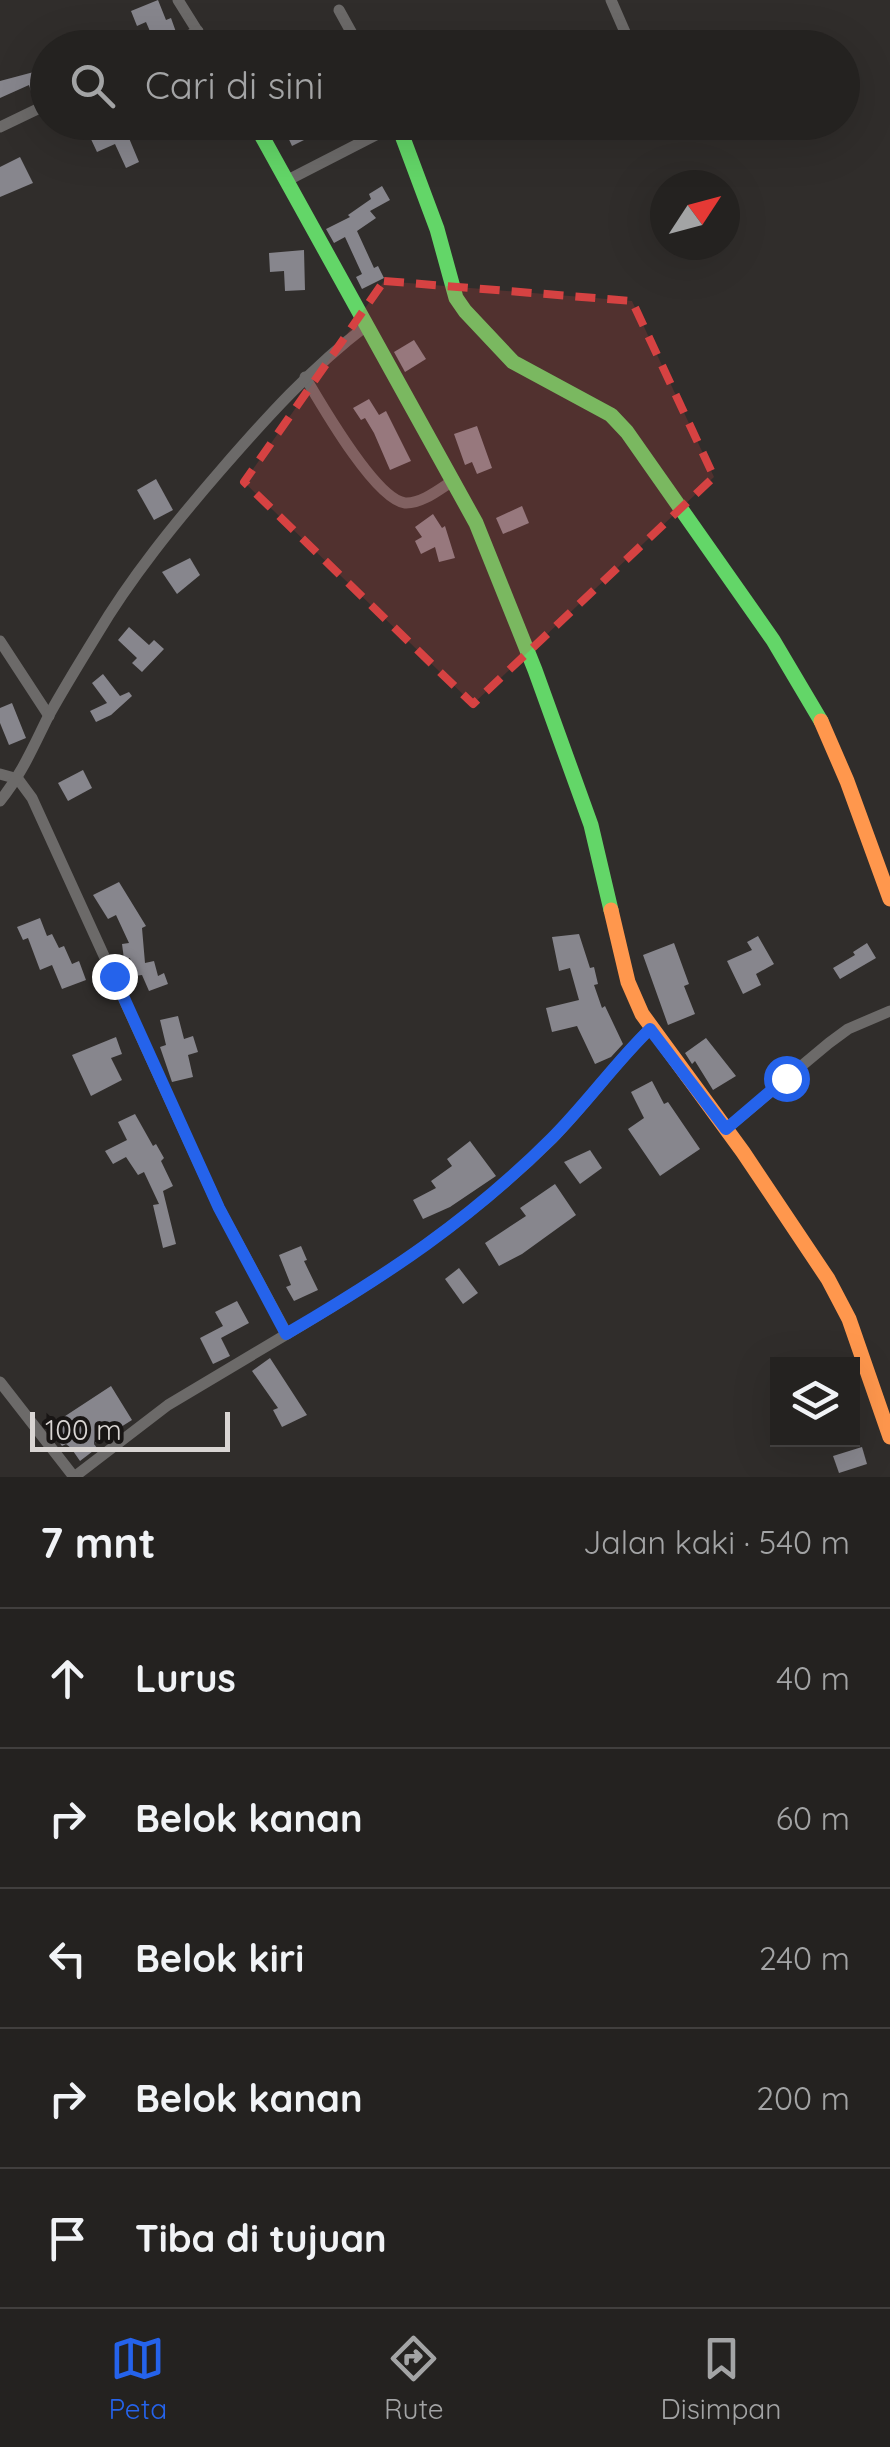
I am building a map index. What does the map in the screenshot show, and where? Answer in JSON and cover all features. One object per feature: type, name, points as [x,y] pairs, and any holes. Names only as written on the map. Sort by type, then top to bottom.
[{"type":"street","points":[[178,0],[197,30]]},
{"type":"street","points":[[611,0],[624,30]]},
{"type":"street","points":[[339,10],[350,30]]},
{"type":"street","points":[[0,126],[30,112]]},
{"type":"street","points":[[264,140],[454,480],[490,555],[590,825],[628,982],[650,1029],[726,1129],[828,1279],[849,1320],[890,1438]]},
{"type":"street","points":[[286,181],[366,140]]},
{"type":"street","points":[[405,140],[437,229],[456,298],[512,362],[611,414],[626,432],[768,634],[816,711],[835,748],[890,899]]},
{"type":"street","points":[[0,801],[18,779],[97,633],[187,508],[305,376],[366,326]]},
{"type":"street","points":[[305,376],[353,453],[388,494],[407,503],[454,480]]},
{"type":"street","points":[[0,641],[49,716]]},
{"type":"street","points":[[0,774],[18,779],[32,798],[219,1208],[286,1334]]},
{"type":"street","points":[[726,1129],[848,1029],[890,1012]]},
{"type":"street","points":[[0,1382],[74,1477],[168,1405],[375,1282],[474,1210],[555,1135],[650,1029]]},
{"type":"highlighted area","points":[[384,281],[632,301],[714,477],[473,704],[244,482]]},
{"type":"building","points":[[158,0],[166,20],[171,18],[175,30],[149,30],[146,22],[137,26],[131,11]]},
{"type":"building","points":[[30,73],[30,88],[29,85],[0,98],[0,81]]},
{"type":"building","points":[[91,140],[130,140],[139,162],[126,168],[115,144],[97,152]]},
{"type":"building","points":[[20,157],[33,183],[0,197],[0,167]]},
{"type":"building","points":[[382,186],[390,200],[370,211],[376,218],[357,231],[374,268],[378,266],[384,278],[362,289],[356,277],[362,274],[345,237],[334,243],[326,229],[350,217],[371,199],[369,194]]},
{"type":"building","points":[[304,250],[305,290],[285,291],[284,271],[270,272],[269,253]]},
{"type":"building","points":[[414,340],[426,359],[405,372],[394,352]]},
{"type":"building","points":[[369,399],[379,415],[386,411],[411,461],[390,470],[374,433],[353,408]]},
{"type":"building","points":[[477,426],[492,468],[477,474],[472,462],[465,465],[454,434]]},
{"type":"building","points":[[156,479],[173,510],[154,520],[137,490]]},
{"type":"building","points":[[522,506],[529,523],[503,534],[496,518]]},
{"type":"building","points":[[433,514],[442,528],[445,526],[455,558],[439,562],[435,547],[421,554],[415,541],[422,537],[415,527]]},
{"type":"building","points":[[190,558],[200,575],[177,594],[162,572]]},
{"type":"building","points":[[129,627],[149,645],[154,640],[164,649],[142,672],[132,663],[137,658],[118,640]]},
{"type":"building","points":[[103,674],[120,696],[129,692],[132,696],[111,715],[96,722],[90,711],[107,703],[92,683]]},
{"type":"building","points":[[12,703],[26,738],[9,745],[0,723],[0,708]]},
{"type":"building","points":[[83,770],[92,788],[68,801],[58,783]]},
{"type":"building","points":[[119,882],[146,926],[142,928],[145,963],[154,961],[158,976],[164,973],[168,984],[149,991],[142,975],[134,976],[130,958],[124,959],[122,944],[129,943],[116,915],[108,919],[93,895]]},
{"type":"building","points":[[40,918],[47,936],[52,934],[59,948],[64,946],[72,964],[79,961],[86,980],[62,989],[52,965],[40,970],[28,938],[23,940],[17,927]]},
{"type":"building","points":[[579,934],[590,968],[594,967],[598,984],[594,985],[602,1008],[605,1006],[623,1044],[611,1057],[595,1064],[577,1026],[552,1032],[546,1008],[579,1000],[570,968],[559,971],[552,937]]},
{"type":"building","points":[[758,936],[774,964],[756,974],[761,985],[743,994],[727,961],[752,950],[747,942]]},
{"type":"building","points":[[674,943],[695,1014],[668,1025],[643,955]]},
{"type":"building","points":[[867,943],[876,958],[840,979],[833,968]]},
{"type":"building","points":[[178,1016],[184,1039],[193,1036],[198,1052],[188,1055],[193,1077],[172,1082],[160,1047],[166,1045],[160,1020]]},
{"type":"building","points":[[116,1037],[122,1054],[111,1058],[122,1080],[91,1096],[72,1055]]},
{"type":"building","points":[[706,1038],[736,1076],[713,1090],[695,1061],[692,1064],[685,1053]]},
{"type":"building","points":[[652,1081],[664,1104],[668,1102],[700,1149],[660,1176],[628,1129],[644,1118],[631,1092]]},
{"type":"building","points":[[135,1114],[164,1158],[161,1161],[173,1186],[163,1191],[176,1244],[163,1248],[153,1205],[159,1204],[144,1172],[138,1175],[126,1157],[113,1164],[105,1151],[127,1140],[118,1122]]},
{"type":"building","points":[[470,1141],[496,1176],[450,1207],[423,1219],[413,1200],[436,1188],[431,1181],[452,1166],[447,1159]]},
{"type":"building","points":[[590,1150],[602,1168],[580,1184],[564,1162]]},
{"type":"building","points":[[555,1184],[576,1215],[499,1266],[485,1243],[526,1216],[520,1208]]},
{"type":"building","points":[[301,1246],[318,1290],[294,1301],[286,1287],[291,1285],[279,1255]]},
{"type":"building","points":[[459,1268],[478,1293],[463,1304],[445,1279]]},
{"type":"building","points":[[237,1301],[249,1323],[221,1338],[230,1356],[213,1364],[200,1338],[223,1326],[215,1312]]},
{"type":"building","points":[[270,1358],[307,1415],[282,1427],[273,1410],[278,1408],[252,1371]]},
{"type":"building","points":[[111,1386],[132,1420],[94,1444],[97,1448],[80,1461],[51,1432],[56,1429],[53,1424]]},
{"type":"building","points":[[862,1447],[867,1464],[839,1473],[833,1456]]},
{"type":"traffic: fast","points":[[264,140],[476,523],[591,825],[611,910]]},
{"type":"traffic: fast","points":[[404,140],[437,229],[456,298],[465,311],[513,362],[611,415],[627,432],[773,640],[821,721]]},
{"type":"traffic: slow","points":[[821,721],[890,899]]},
{"type":"traffic: slow","points":[[611,910],[628,982],[642,1014],[743,1152],[828,1279],[849,1319],[890,1437]]},
{"type":"route","points":[[114,976],[219,1208],[286,1334],[375,1282],[446,1233],[500,1188],[555,1135],[650,1029],[726,1129],[786,1078]]}]
